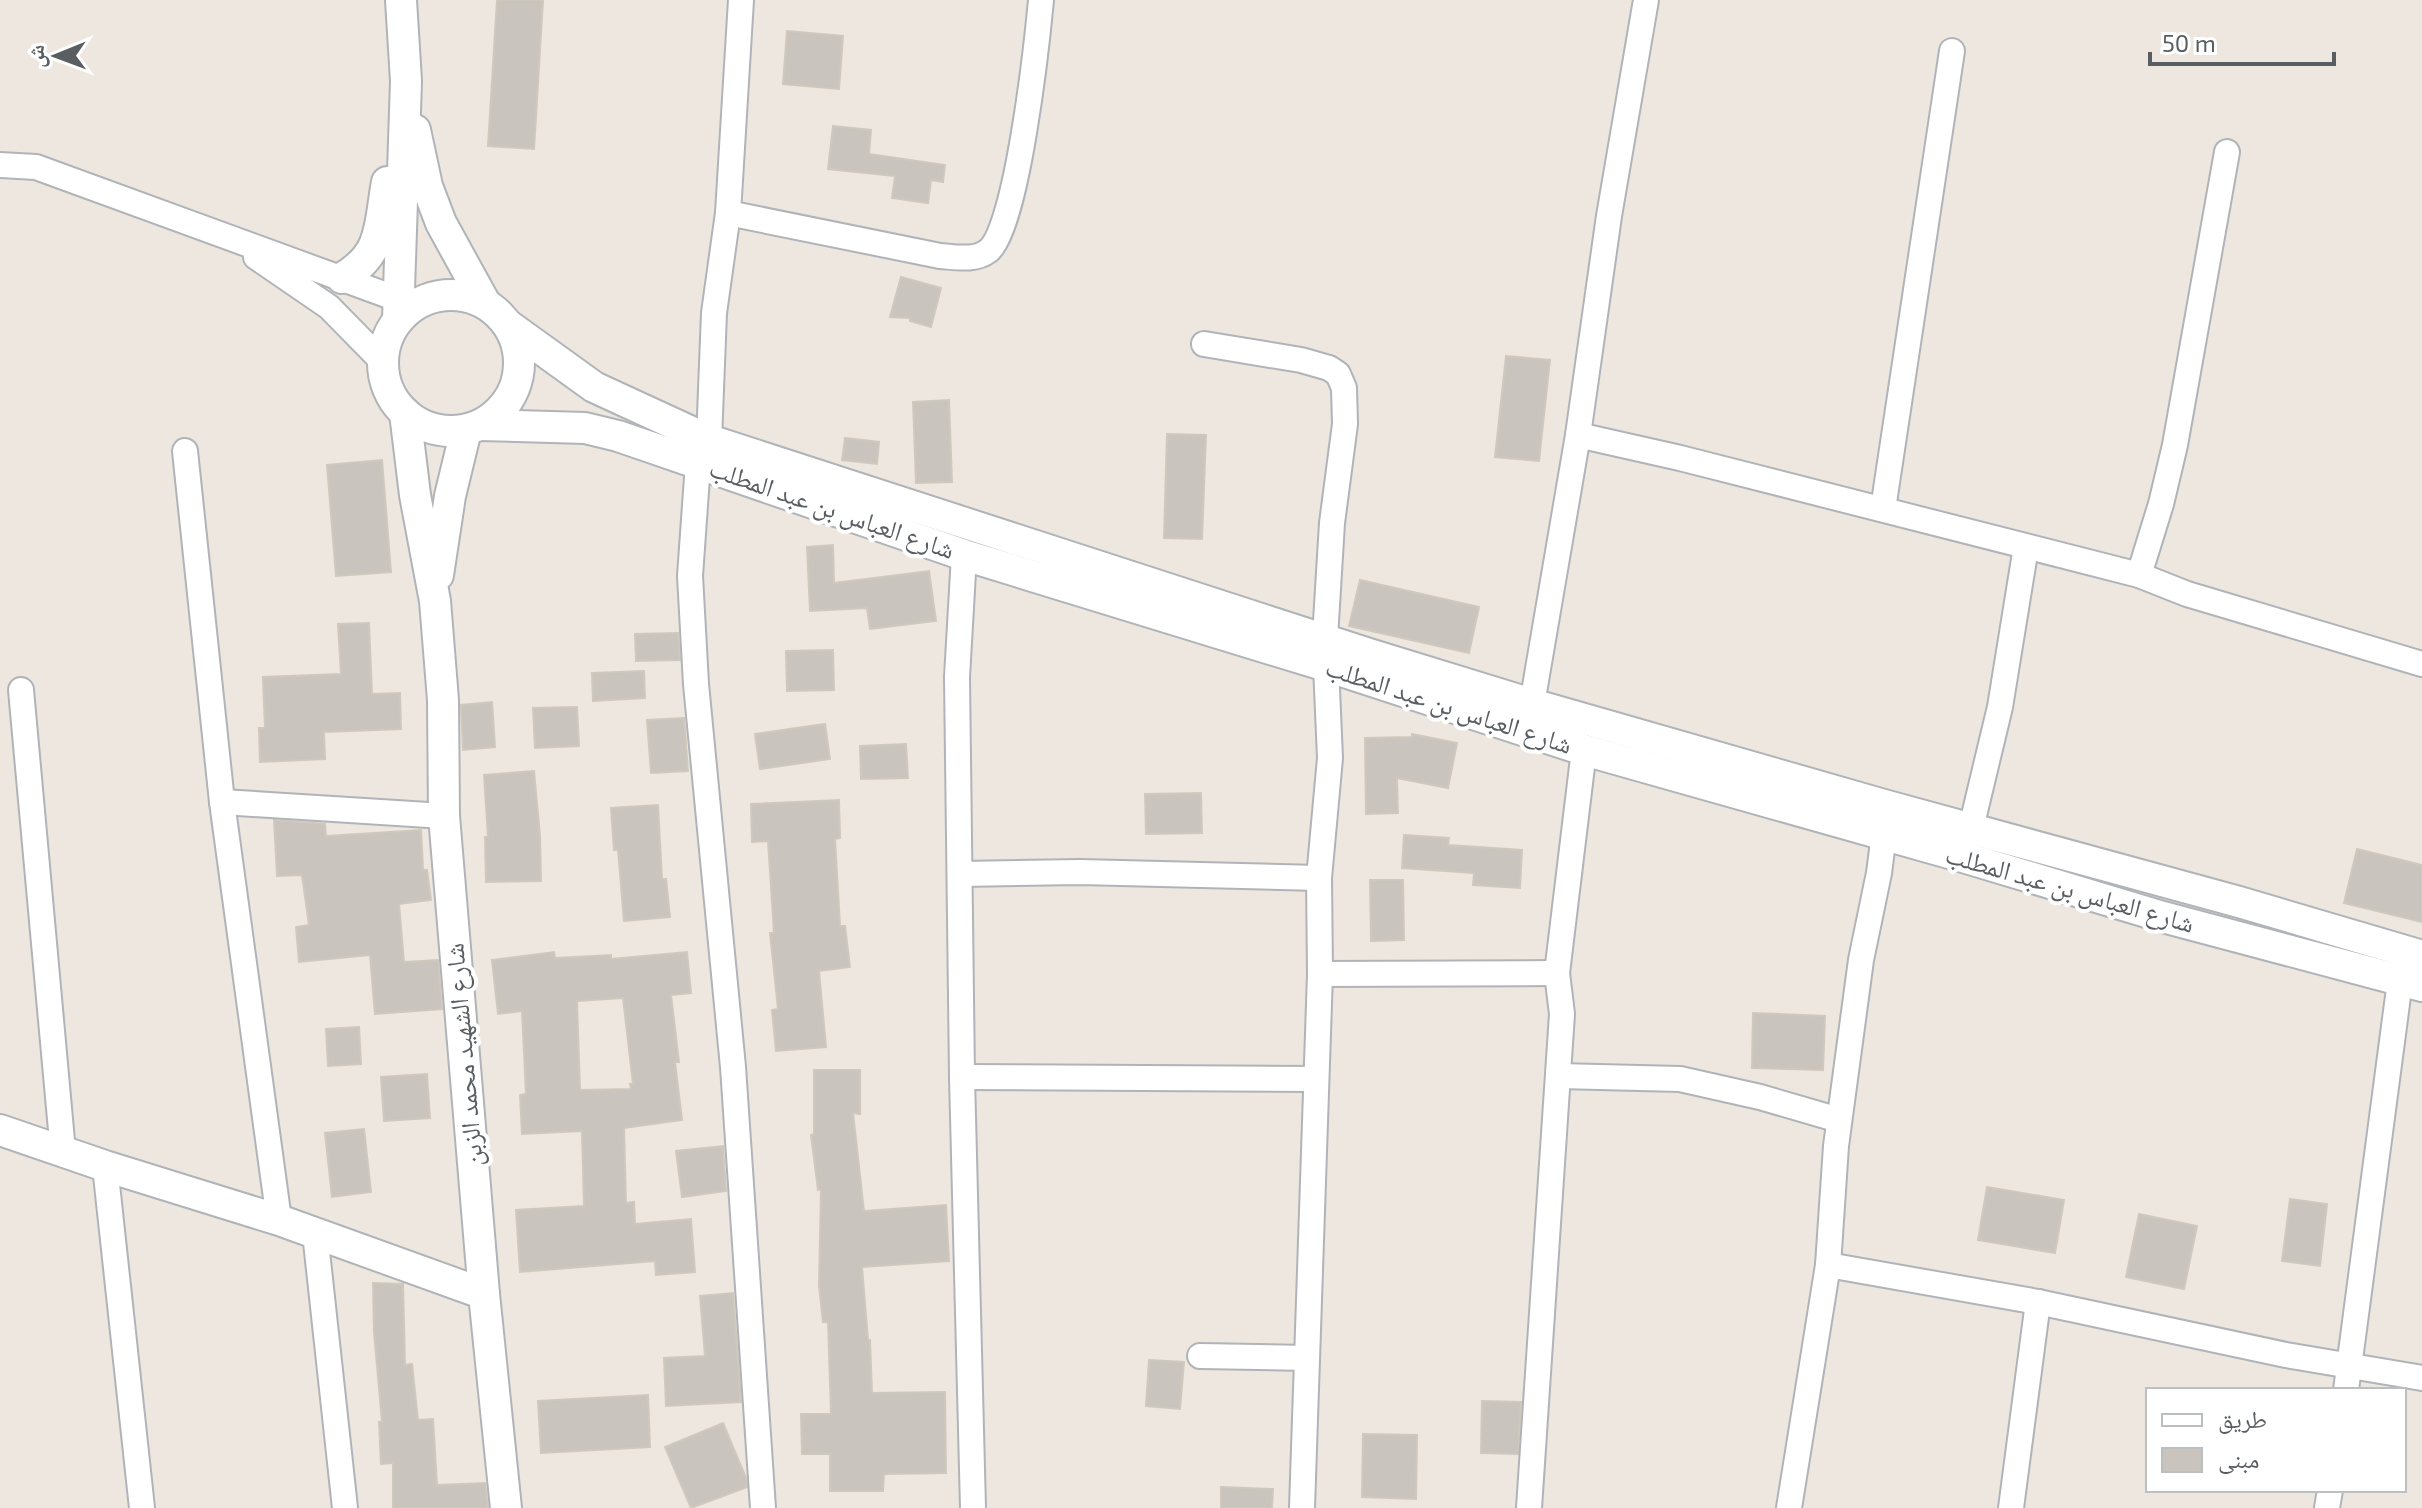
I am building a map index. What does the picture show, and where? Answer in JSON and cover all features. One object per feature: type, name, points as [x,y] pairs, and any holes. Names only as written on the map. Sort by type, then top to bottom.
[{"type":"street","points":[[401,0],[406,81],[404,308],[387,340],[383,362],[389,390],[405,413],[423,426],[444,431],[473,427],[503,407],[517,381],[519,352],[508,325],[485,303],[441,223],[427,186],[406,81]]},
{"type":"street","points":[[741,0],[728,213],[714,313],[704,451],[690,576],[696,684],[733,1067],[763,1508]]},
{"type":"street","points":[[728,213],[940,256],[965,258],[988,251],[1003,226],[1019,157],[1041,0]]},
{"type":"street","points":[[1532,704],[1578,435],[1624,119],[1646,0]]},
{"type":"street","points":[[1883,509],[1952,51]]},
{"type":"street","points":[[342,278],[364,263],[374,248],[406,81]]},
{"type":"street","points":[[2139,575],[2175,445],[2227,152]]},
{"type":"street","points":[[0,165],[36,167],[342,278],[404,308],[442,295],[464,296],[485,303]]},
{"type":"street","points":[[225,236],[329,307],[383,362]]},
{"type":"street","name":"شارع العباس بن عبد المطلب","points":[[508,325],[594,387],[704,451],[964,555],[1532,704],[2422,956]]},
{"type":"street","points":[[1204,344],[1301,360],[1329,368],[1338,374],[1344,388],[1345,424],[1332,523],[1326,652],[1330,758],[1319,878],[1320,974],[1302,1508]]},
{"type":"street","name":"شارع الشهيد محمد الزبن","points":[[405,413],[415,495],[435,601],[443,700],[444,816],[484,1294],[506,1508]]},
{"type":"street","name":"شارع العباس بن عبد المطلب","points":[[473,427],[585,428],[704,451],[1326,652],[1584,750],[1884,834],[2163,917],[2411,983]]},
{"type":"street","name":"شارع الشهيد محمد الزبن","points":[[435,601],[450,496],[473,427]]},
{"type":"street","points":[[1578,435],[2139,575],[2187,594],[2422,664]]},
{"type":"street","points":[[185,451],[222,802],[279,1220]]},
{"type":"street","points":[[1971,828],[2000,707],[2026,547]]},
{"type":"street","points":[[964,555],[957,677],[962,1077],[973,1508]]},
{"type":"street","points":[[21,690],[63,1152]]},
{"type":"street","points":[[1529,1508],[1562,1014],[1557,973],[1584,750]]},
{"type":"street","points":[[222,802],[444,816]]},
{"type":"street","points":[[1789,1508],[1828,1265],[1839,1120],[1861,960],[1884,834]]},
{"type":"street","points":[[960,874],[1080,872],[1319,878]]},
{"type":"street","points":[[1320,974],[1557,973]]},
{"type":"street","points":[[2346,1388],[2411,983]]},
{"type":"street","points":[[1558,1076],[1680,1079],[1760,1097],[1839,1120]]},
{"type":"street","points":[[962,1077],[1316,1079]]},
{"type":"street","points":[[0,1130],[279,1220],[484,1294]]},
{"type":"street","points":[[105,1166],[142,1508]]},
{"type":"street","points":[[315,1233],[345,1508]]},
{"type":"street","points":[[1828,1265],[2038,1302],[2286,1355],[2422,1378]]},
{"type":"street","points":[[2011,1508],[2038,1302]]},
{"type":"street","points":[[1200,1356],[1307,1358]]},
{"type":"building","points":[[497,0],[543,0],[534,149],[488,146]]},
{"type":"building","points":[[787,31],[843,36],[839,89],[783,84]]},
{"type":"building","points":[[833,126],[871,130],[869,154],[945,165],[943,182],[931,180],[928,203],[892,198],[895,176],[828,169]]},
{"type":"building","points":[[901,277],[941,288],[931,327],[910,321],[910,318],[890,317]]},
{"type":"building","points":[[1506,356],[1550,360],[1539,461],[1495,457]]},
{"type":"building","points":[[949,400],[952,482],[916,483],[913,402]]},
{"type":"building","points":[[1167,434],[1206,435],[1202,539],[1164,538]]},
{"type":"building","points":[[845,438],[879,442],[877,464],[842,460]]},
{"type":"building","points":[[382,460],[391,572],[336,576],[327,465]]},
{"type":"building","points":[[833,545],[834,583],[929,571],[936,621],[870,629],[867,608],[810,611],[807,547]]},
{"type":"building","points":[[1360,580],[1479,607],[1469,653],[1349,626]]},
{"type":"building","points":[[369,623],[372,694],[400,693],[401,729],[324,732],[325,759],[260,762],[259,728],[265,728],[263,677],[341,674],[338,624]]},
{"type":"building","points":[[678,633],[680,660],[636,661],[635,634]]},
{"type":"building","points":[[833,650],[834,690],[787,691],[786,651]]},
{"type":"building","points":[[644,671],[645,698],[593,701],[592,673]]},
{"type":"building","points":[[492,702],[495,747],[463,750],[461,705]]},
{"type":"building","points":[[577,707],[579,746],[535,748],[533,708]]},
{"type":"building","points":[[684,718],[688,771],[651,773],[647,720]]},
{"type":"building","points":[[825,724],[830,759],[760,769],[755,734]]},
{"type":"building","points":[[1412,734],[1457,743],[1448,788],[1397,778],[1398,813],[1366,814],[1365,738],[1412,737]]},
{"type":"building","points":[[906,744],[908,778],[861,779],[860,746]]},
{"type":"building","points":[[534,771],[541,881],[486,882],[485,837],[488,837],[484,775]]},
{"type":"building","points":[[1201,793],[1202,833],[1146,834],[1145,794]]},
{"type":"building","points":[[839,800],[840,838],[835,839],[840,926],[845,926],[850,967],[819,971],[826,1047],[776,1051],[772,1010],[778,1009],[770,933],[774,933],[768,841],[752,842],[751,804]]},
{"type":"building","points":[[658,805],[662,879],[666,879],[670,917],[624,921],[611,808]]},
{"type":"building","points":[[274,820],[325,824],[326,836],[421,830],[423,870],[427,870],[431,900],[399,904],[404,962],[438,960],[442,1009],[375,1014],[370,955],[299,962],[296,927],[309,925],[302,875],[277,876]]},
{"type":"building","points":[[1404,835],[1449,838],[1448,845],[1522,850],[1520,888],[1473,885],[1474,873],[1402,868]]},
{"type":"building","points":[[2357,849],[2422,865],[2422,922],[2344,903]]},
{"type":"building","points":[[1370,880],[1403,880],[1404,940],[1371,941]]},
{"type":"building","points":[[554,952],[555,958],[611,955],[611,959],[687,952],[691,993],[671,995],[682,1120],[624,1128],[626,1203],[634,1202],[635,1224],[691,1219],[695,1272],[656,1275],[655,1261],[520,1272],[516,1210],[584,1206],[582,1131],[522,1134],[520,1095],[526,1094],[522,1011],[498,1014],[492,960]],"holes":[[[623,998],[633,1084],[630,1084],[631,1089],[580,1090],[577,1001]]]},
{"type":"building","points":[[1753,1013],[1825,1016],[1823,1070],[1752,1068]]},
{"type":"building","points":[[359,1027],[361,1064],[328,1066],[326,1029]]},
{"type":"building","points":[[814,1070],[860,1070],[860,1114],[853,1113],[864,1211],[946,1205],[949,1261],[862,1267],[872,1393],[945,1392],[946,1473],[884,1474],[883,1491],[830,1491],[830,1454],[802,1454],[801,1414],[831,1414],[828,1322],[823,1322],[819,1286],[821,1189],[818,1190],[811,1135],[814,1134]]},
{"type":"building","points":[[427,1074],[430,1118],[384,1121],[381,1077]]},
{"type":"building","points":[[364,1129],[371,1192],[332,1197],[325,1133]]},
{"type":"building","points":[[723,1146],[726,1191],[682,1197],[676,1151]]},
{"type":"building","points":[[1987,1187],[2064,1200],[2055,1253],[1978,1240]]},
{"type":"building","points":[[2290,1199],[2327,1204],[2320,1266],[2282,1261]]},
{"type":"building","points":[[2139,1214],[2197,1226],[2184,1289],[2126,1277]]},
{"type":"building","points":[[373,1283],[403,1284],[405,1365],[412,1364],[418,1420],[433,1419],[437,1485],[485,1483],[488,1508],[393,1508],[393,1463],[381,1464],[379,1422],[382,1422]]},
{"type":"building","points":[[733,1293],[741,1402],[666,1406],[664,1358],[705,1356],[700,1296]]},
{"type":"building","points":[[1149,1360],[1184,1362],[1180,1409],[1146,1406]]},
{"type":"building","points":[[648,1395],[650,1447],[541,1453],[538,1401]]},
{"type":"building","points":[[1482,1401],[1521,1402],[1518,1454],[1481,1453]]},
{"type":"building","points":[[723,1423],[747,1487],[691,1508],[665,1447]]},
{"type":"building","points":[[1363,1434],[1417,1435],[1416,1499],[1362,1497]]},
{"type":"building","points":[[1221,1487],[1273,1489],[1272,1508],[1221,1508]]}]
